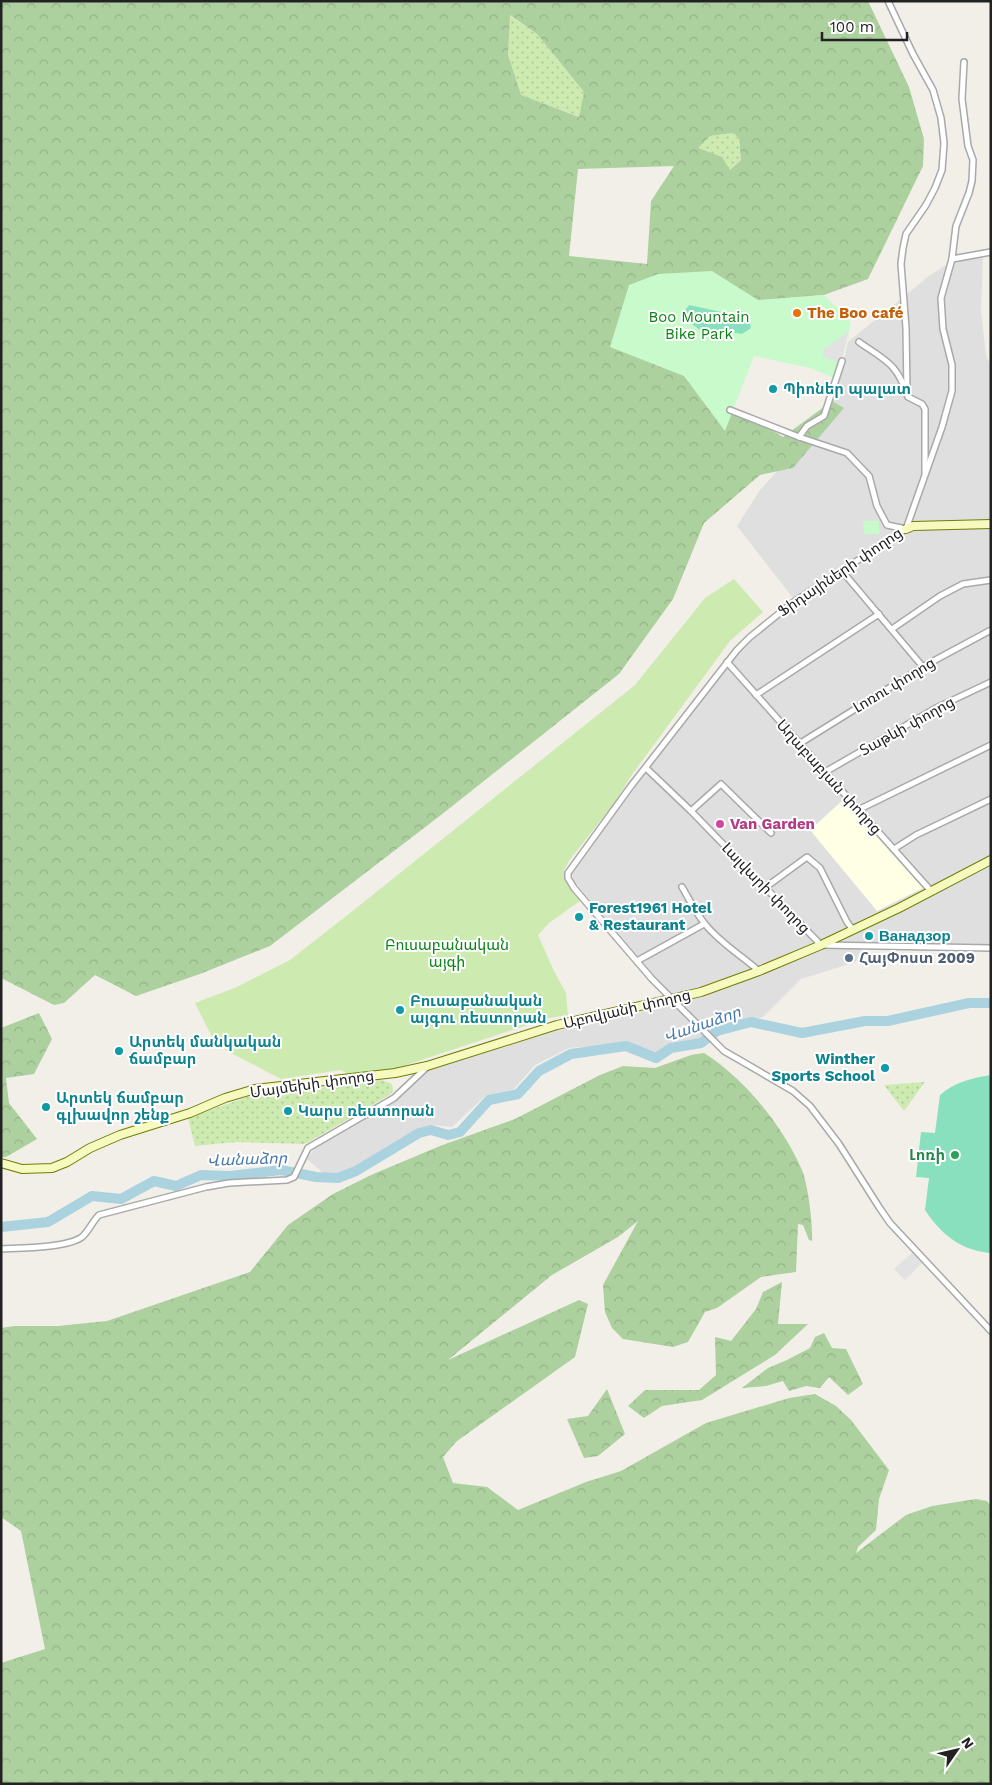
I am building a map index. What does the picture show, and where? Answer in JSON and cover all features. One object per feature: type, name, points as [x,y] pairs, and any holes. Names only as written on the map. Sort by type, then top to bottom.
[{"type":"street","points":[[888,1],[913,54],[933,90],[944,143],[942,170],[935,188],[906,234],[903,248],[901,264],[906,328],[907,392]]},
{"type":"street","name":"Ֆիդայիների փողոց","points":[[637,961],[574,888],[568,878],[568,874],[727,662],[750,637],[775,616],[906,529],[942,427],[953,385],[952,365],[943,329],[941,298],[952,259],[956,226],[972,181],[973,160],[968,146],[962,99],[964,62]]},
{"type":"street","points":[[952,259],[991,252]]},
{"type":"street","points":[[859,342],[893,366],[908,397],[922,404],[926,409],[925,476]]},
{"type":"street","points":[[799,437],[808,426],[824,416],[842,361]]},
{"type":"street","points":[[730,410],[847,454],[869,476],[877,506],[887,524],[906,529],[913,526],[991,524]]},
{"type":"street","points":[[842,571],[923,667]]},
{"type":"street","points":[[892,628],[934,600],[963,584],[991,580]]},
{"type":"street","points":[[756,695],[879,614]]},
{"type":"street","name":"Լոռու փողոց","points":[[799,744],[923,667],[991,630]]},
{"type":"street","name":"Աղաբաբյան փողոց","points":[[727,662],[931,891]]},
{"type":"street","name":"Տաթևի փողոց","points":[[825,772],[938,707],[991,682]]},
{"type":"street","points":[[858,810],[991,745]]},
{"type":"street","name":"Լալվարի փողոց","points":[[646,768],[691,811],[821,945]]},
{"type":"street","points":[[691,811],[721,784],[771,833]]},
{"type":"street","points":[[894,849],[916,834],[991,799]]},
{"type":"street","points":[[766,887],[807,857],[820,868],[847,922],[853,930]]},
{"type":"street","name":"Աբովյանի փողոց","points":[[1,1250],[50,1246],[72,1241],[81,1237],[99,1216],[206,1187],[229,1183],[287,1180],[294,1177],[308,1148],[394,1098],[427,1066],[537,1030],[701,992],[759,971],[853,930],[991,860]]},
{"type":"street","points":[[682,887],[704,924],[759,971]]},
{"type":"street","points":[[704,924],[637,961],[724,1052],[794,1091],[810,1106],[839,1144],[890,1223],[991,1331]]},
{"type":"street","points":[[821,945],[991,948]]},
{"type":"street","name":"Մայմեխի փողոց","points":[[1,1163],[22,1169],[52,1168],[120,1135],[190,1113],[226,1098],[255,1089],[395,1073],[427,1066]]},
{"type":"shaded area","points":[[983,258],[981,311],[986,355],[991,366],[991,947],[864,943],[856,962],[801,979],[763,1017],[716,1028],[700,1041],[670,1045],[655,1055],[626,1043],[569,1048],[535,1065],[514,1089],[485,1096],[452,1127],[433,1125],[420,1128],[339,1174],[323,1173],[307,1159],[320,1141],[390,1102],[427,1071],[560,1029],[671,1005],[669,993],[574,881],[572,874],[650,767],[739,651],[796,602],[737,526],[760,490],[825,419],[839,380],[848,342],[929,276],[954,260]]},
{"type":"shaded area","points":[[849,331],[841,363],[824,357],[822,351]]},
{"type":"shaded area","points":[[843,800],[923,888],[877,911],[810,830]]},
{"type":"shaded area","points":[[913,1252],[923,1262],[905,1280],[894,1269]]},
{"type":"green space","points":[[1,1],[868,1],[909,87],[924,139],[923,166],[868,279],[824,295],[788,298],[740,350],[727,403],[783,437],[832,401],[844,408],[793,468],[760,475],[704,523],[673,599],[619,674],[441,815],[270,946],[200,974],[136,996],[95,975],[64,1003],[54,1005],[1,978]],"holes":[[[510,15],[537,34],[584,92],[579,117],[521,95],[508,55]],[[733,133],[739,138],[741,160],[730,170],[722,157],[698,148],[710,136]],[[674,166],[651,201],[647,264],[569,256],[578,169]]]},
{"type":"green space","points":[[509,15],[537,34],[584,92],[580,117],[520,95],[508,55]]},
{"type":"green space","points":[[733,133],[739,138],[741,160],[730,170],[697,148],[710,136]]},
{"type":"green space","name":"Boo Mountain Bike Park","points":[[712,271],[758,300],[824,295],[851,322],[837,379],[810,368],[754,356],[725,431],[684,376],[610,347],[629,285],[658,274]]},
{"type":"green space","points":[[689,305],[749,318],[751,328],[742,334],[700,330],[681,316]]},
{"type":"green space","points":[[863,521],[879,521],[879,534],[864,534]]},
{"type":"green space","name":"Բուսաբանական այգի","points":[[734,579],[763,612],[730,641],[631,776],[616,801],[571,858],[564,870],[564,875],[569,886],[580,901],[549,923],[538,935],[566,993],[568,1015],[549,1018],[397,1068],[348,1074],[341,1070],[281,1079],[227,1051],[213,1039],[195,1003],[237,987],[290,960],[350,913],[635,685],[705,598]]},
{"type":"green space","points":[[39,1013],[52,1039],[34,1074],[6,1078],[9,1103],[37,1139],[6,1157],[1,1157],[1,1028]]},
{"type":"green space","points":[[704,1053],[734,1076],[761,1104],[794,1153],[802,1170],[810,1205],[812,1241],[809,1240],[803,1225],[798,1224],[796,1272],[761,1277],[717,1308],[705,1312],[688,1342],[673,1347],[623,1339],[612,1328],[605,1312],[603,1285],[638,1221],[618,1237],[552,1275],[448,1360],[579,1300],[588,1304],[575,1357],[457,1441],[443,1457],[453,1483],[487,1487],[518,1510],[586,1482],[621,1471],[706,1423],[789,1398],[815,1394],[836,1406],[851,1420],[889,1470],[879,1499],[876,1530],[858,1547],[856,1553],[906,1515],[932,1506],[976,1499],[987,1501],[991,1506],[991,1784],[1,1784],[1,1663],[45,1649],[21,1531],[1,1517],[1,1328],[14,1326],[58,1326],[107,1321],[250,1272],[288,1225],[333,1194],[371,1175],[440,1146],[515,1119],[600,1075],[623,1066],[655,1068],[691,1055]]},
{"type":"green space","name":"Լոռի","points":[[991,1075],[991,1253],[980,1252],[961,1245],[938,1227],[925,1210],[929,1178],[916,1177],[921,1132],[935,1133],[940,1095],[964,1081]]},
{"type":"green space","points":[[382,1080],[392,1084],[393,1090],[391,1094],[307,1143],[236,1142],[195,1146],[188,1118],[247,1097]]},
{"type":"green space","points":[[925,1082],[904,1111],[884,1085]]},
{"type":"green space","points":[[782,1282],[778,1324],[808,1324],[775,1355],[702,1400],[662,1406],[644,1418],[628,1406],[645,1390],[699,1390],[716,1375],[715,1337],[731,1341],[756,1309],[763,1292]]},
{"type":"green space","points":[[824,1333],[832,1348],[846,1349],[863,1384],[848,1395],[829,1377],[820,1388],[806,1386],[789,1391],[783,1381],[766,1386],[742,1388],[768,1368],[810,1348],[815,1337]]},
{"type":"green space","points":[[607,1389],[625,1434],[598,1456],[584,1458],[567,1419],[588,1416]]},
{"type":"waterway","name":"Վանաձոր","points":[[1,1227],[48,1222],[92,1196],[121,1199],[154,1181],[176,1186],[201,1175],[230,1176],[281,1170],[316,1177],[338,1178],[356,1171],[419,1133],[431,1130],[448,1135],[460,1132],[489,1100],[518,1094],[539,1071],[571,1054],[626,1046],[656,1058],[671,1048],[701,1043],[717,1031],[751,1022],[802,1033],[865,1021],[888,1021],[969,1003],[991,1003]]},
{"type":"place","name":"The Boo café","points":[[797,313]]},
{"type":"place","name":"Պիոներ պալատ","points":[[773,389]]},
{"type":"place","name":"Van Garden","points":[[720,824]]},
{"type":"place","name":"Forest1961 Hotel & Restaurant","points":[[579,917]]},
{"type":"place","name":"Ванадзор","points":[[869,936]]},
{"type":"place","name":"ՀայՓոստ 2009","points":[[849,958]]},
{"type":"place","name":"Բուսաբանական այգու ռեստորան","points":[[400,1010]]},
{"type":"place","name":"Արտեկ մանկական ճամբար","points":[[119,1051]]},
{"type":"place","name":"Winther Sports School","points":[[885,1068]]},
{"type":"place","name":"Արտեկ ճամբար գլխավոր շենք","points":[[46,1107]]},
{"type":"place","name":"Կարս ռեստորան","points":[[288,1111]]},
{"type":"place","name":"Լոռի","points":[[955,1155]]}]
